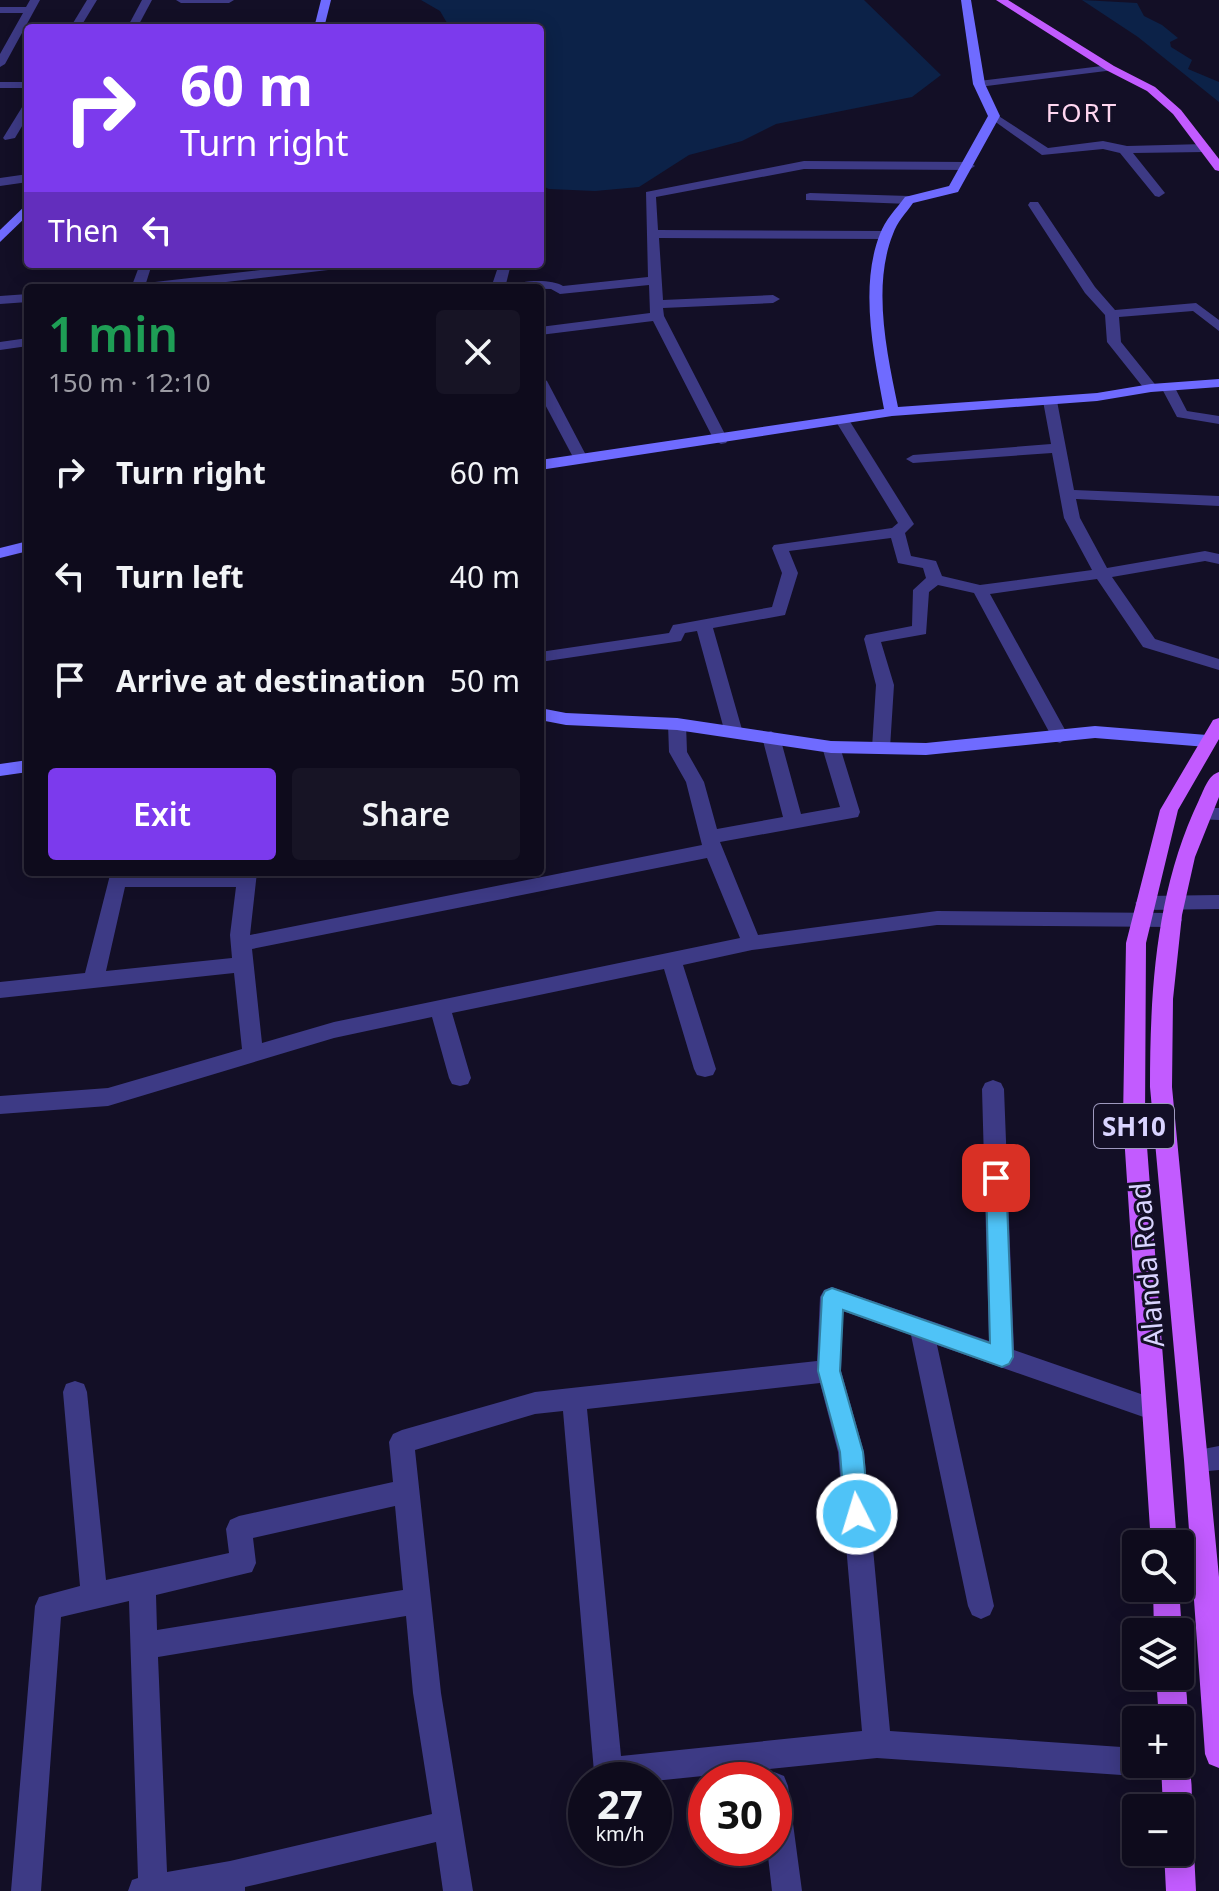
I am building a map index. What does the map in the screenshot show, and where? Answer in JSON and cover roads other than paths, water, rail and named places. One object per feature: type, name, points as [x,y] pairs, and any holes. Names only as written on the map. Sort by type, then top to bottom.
[{"type":"main road","points":[[1001,0],[1110,68],[1151,89],[1177,112],[1219,167]]},
{"type":"main road","name":"Alanda Road","points":[[1163,1530],[1134,1120],[1136,943],[1169,810],[1211,747]]},
{"type":"main road","name":"Alanda Road","points":[[1219,778],[1211,814],[1186,855],[1163,962],[1160,1034],[1161,1087],[1208,1459],[1219,1754]]},
{"type":"main road","points":[[1135,1031],[1160,1034]]},
{"type":"main road","points":[[1180,1866],[1181,1891]]},
{"type":"street","points":[[77,24],[92,0]]},
{"type":"street","points":[[134,24],[147,0]]},
{"type":"street","points":[[181,0],[229,0]]},
{"type":"street","points":[[320,24],[326,0]]},
{"type":"street","points":[[966,0],[979,84],[994,116],[1046,152],[1103,145],[1123,149],[1205,148]]},
{"type":"street","points":[[0,10],[33,5]]},
{"type":"street","points":[[0,64],[33,5]]},
{"type":"street","points":[[979,84],[1110,68]]},
{"type":"street","points":[[0,85],[24,85]]},
{"type":"street","points":[[4,139],[24,112]]},
{"type":"street","points":[[810,197],[909,200],[954,189],[994,116]]},
{"type":"street","points":[[4,139],[24,136]]},
{"type":"street","points":[[1123,149],[1159,193]]},
{"type":"street","points":[[721,440],[657,310],[650,195],[657,191],[804,165],[969,166]]},
{"type":"street","points":[[0,182],[24,179]]},
{"type":"street","points":[[892,412],[880,352],[879,281],[885,235],[909,200]]},
{"type":"street","points":[[1034,205],[1082,279],[1112,314],[1114,342],[1151,388]]},
{"type":"street","points":[[0,238],[24,211]]},
{"type":"street","points":[[652,234],[885,235]]},
{"type":"street","points":[[202,281],[207,268]]},
{"type":"street","points":[[175,284],[311,273],[330,268]]},
{"type":"street","points":[[544,286],[554,285],[560,290],[655,280]]},
{"type":"street","points":[[0,300],[24,298]]},
{"type":"street","points":[[544,330],[657,310],[773,299]]},
{"type":"street","points":[[1112,314],[1196,307],[1219,327]]},
{"type":"street","points":[[0,346],[24,343]]},
{"type":"street","points":[[544,464],[892,412],[1097,397],[1151,388],[1219,383]]},
{"type":"street","points":[[1168,387],[1182,414],[1219,420]]},
{"type":"street","points":[[544,389],[581,459]]},
{"type":"street","points":[[1050,401],[1072,518],[1103,574],[1149,643],[1219,665]]},
{"type":"street","points":[[544,656],[675,637],[679,629],[779,611],[790,573],[780,548],[897,532],[906,524],[842,420]]},
{"type":"street","points":[[913,459],[1057,448]]},
{"type":"street","points":[[1067,494],[1219,501]]},
{"type":"street","points":[[897,532],[904,560],[930,564],[935,579]]},
{"type":"street","points":[[0,553],[24,547]]},
{"type":"street","points":[[935,579],[980,590],[1103,574],[1205,556],[1219,559]]},
{"type":"street","points":[[881,748],[885,685],[872,639],[920,630],[921,590],[935,579]]},
{"type":"street","points":[[980,590],[1060,737]]},
{"type":"street","points":[[704,625],[734,733]]},
{"type":"street","points":[[544,715],[566,719],[677,724],[831,747],[926,749],[1095,732],[1211,747]]},
{"type":"street","points":[[677,724],[678,752],[695,782],[711,843],[752,943]]},
{"type":"street","points":[[771,737],[794,822]]},
{"type":"street","points":[[0,990],[94,980],[242,954],[794,822],[851,812],[831,747]]},
{"type":"street","points":[[0,770],[24,767]]},
{"type":"street","points":[[94,980],[117,880],[246,876],[242,954],[253,1054]]},
{"type":"street","points":[[0,1105],[108,1097],[334,1030],[752,943],[937,918],[1173,912],[1219,902]]},
{"type":"street","points":[[671,959],[705,1069]]},
{"type":"street","points":[[440,1008],[460,1078]]},
{"type":"street","points":[[993,1089],[1002,1357]]},
{"type":"street","points":[[877,1744],[851,1452],[829,1371],[832,1297],[1155,1410]]},
{"type":"street","points":[[922,1329],[981,1606]]},
{"type":"street","points":[[458,1891],[427,1693],[402,1442],[535,1403],[829,1371]]},
{"type":"street","points":[[75,1392],[94,1595]]},
{"type":"street","points":[[574,1399],[608,1772],[688,1773]]},
{"type":"street","points":[[26,1891],[48,1606],[243,1563],[239,1529],[407,1491]]},
{"type":"street","points":[[142,1585],[148,1890],[230,1883],[448,1825]]},
{"type":"street","points":[[144,1646],[417,1601]]},
{"type":"street","points":[[792,1768],[877,1744],[1122,1761]]},
{"type":"street","points":[[784,1866],[787,1891]]},
{"type":"water","points":[[421,0],[864,0],[941,75],[912,97],[776,124],[742,141],[689,155],[639,187],[595,191],[549,189],[544,187],[544,24],[448,24],[440,11]]},
{"type":"water","points":[[1082,0],[1137,3],[1144,16],[1178,38],[1170,42],[1171,47],[1192,60],[1188,69],[1219,82],[1219,102],[1138,37]]},
{"type":"district","name":"FORT","points":[[1082,112]]}]
